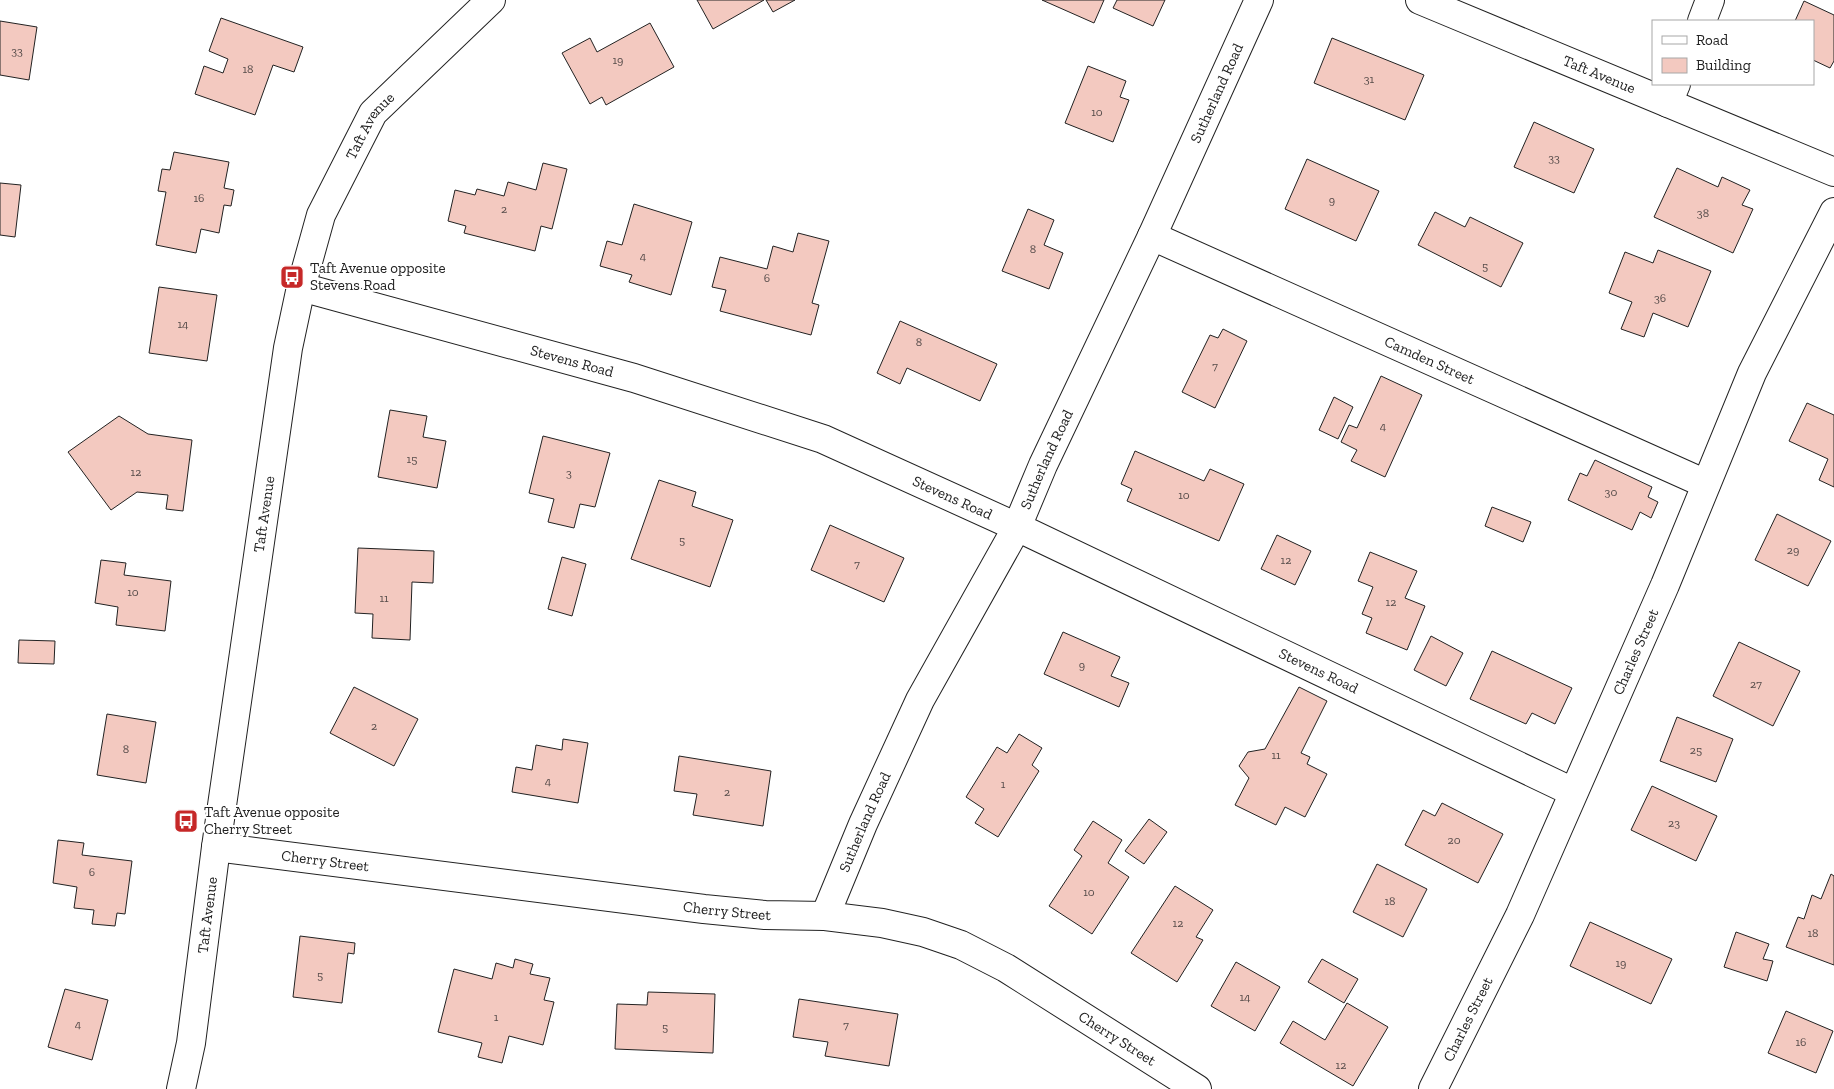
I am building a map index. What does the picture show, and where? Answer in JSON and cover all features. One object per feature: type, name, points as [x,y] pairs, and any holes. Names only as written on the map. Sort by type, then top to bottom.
[{"type":"street","name":"Taft Avenue","points":[[181,1089],[192,1043],[216,847],[288,348],[301,287],[321,215],[373,113],[491,0]]},
{"type":"street","name":"Sutherland Road","points":[[825,916],[862,824],[920,700],[1017,527],[1043,465],[1152,236],[1259,0]]},
{"type":"street","name":"Taft Avenue","points":[[1420,0],[1672,94],[1834,172]]},
{"type":"street","points":[[1702,20],[1710,0]]},
{"type":"street","name":"Charles Street","points":[[1433,1089],[1520,914],[1665,585],[1752,373],[1834,212]]},
{"type":"street","name":"Camden Street","points":[[1152,236],[1706,484]]},
{"type":"street","name":"Stevens Road","points":[[301,287],[634,378],[823,439],[1017,527],[1573,792]]},
{"type":"street","name":"Cherry Street","points":[[216,847],[704,909],[765,915],[825,916],[882,923],[923,932],[961,945],[1006,968],[1197,1089]]},
{"type":"building","points":[[697,0],[764,0],[713,29]]},
{"type":"building","points":[[766,0],[795,0],[773,12]]},
{"type":"building","points":[[1042,0],[1104,0],[1094,23]]},
{"type":"building","points":[[1117,0],[1165,0],[1153,26],[1113,8]]},
{"type":"building","points":[[1804,1],[1834,15],[1834,61],[1830,68],[1814,60],[1814,20],[1795,20]]},
{"type":"building","points":[[221,18],[303,47],[294,72],[273,65],[255,115],[195,94],[204,66],[223,73],[228,59],[209,51]]},
{"type":"building","points":[[0,21],[37,27],[29,80],[0,75]]},
{"type":"building","points":[[650,23],[674,67],[606,105],[602,97],[590,104],[562,53],[590,38],[597,52]]},
{"type":"building","points":[[1332,38],[1424,75],[1405,120],[1314,83]]},
{"type":"building","points":[[1088,66],[1126,81],[1120,97],[1129,100],[1113,142],[1065,123]]},
{"type":"building","points":[[1534,122],[1594,149],[1574,193],[1514,167]]},
{"type":"building","points":[[174,152],[229,162],[224,188],[234,190],[231,206],[224,205],[219,233],[201,229],[196,253],[156,245],[166,192],[158,191],[162,169],[170,170]]},
{"type":"building","points":[[1307,159],[1379,191],[1356,241],[1285,209]]},
{"type":"building","points":[[543,163],[567,169],[552,229],[541,226],[535,251],[464,233],[466,226],[448,221],[455,190],[475,195],[477,189],[504,196],[508,182],[536,190]]},
{"type":"building","points":[[1677,168],[1718,187],[1722,177],[1750,190],[1742,205],[1753,209],[1733,253],[1654,217]]},
{"type":"building","points":[[0,183],[21,185],[15,237],[0,235]]},
{"type":"building","points":[[634,204],[692,222],[671,295],[629,282],[632,275],[600,266],[607,241],[622,245]]},
{"type":"building","points":[[1028,209],[1054,220],[1044,245],[1063,253],[1049,289],[1002,271]]},
{"type":"building","points":[[1435,212],[1465,227],[1470,217],[1523,243],[1501,287],[1418,245]]},
{"type":"building","points":[[798,233],[829,241],[812,303],[819,305],[811,335],[720,311],[726,290],[712,287],[720,257],[767,269],[773,246],[793,252]]},
{"type":"building","points":[[1658,250],[1711,271],[1688,327],[1653,313],[1644,337],[1621,329],[1632,302],[1609,293],[1625,252],[1653,263]]},
{"type":"building","points":[[159,287],[217,295],[207,361],[149,353]]},
{"type":"building","points":[[900,321],[997,364],[980,401],[907,368],[900,384],[877,373]]},
{"type":"building","points":[[1223,329],[1247,341],[1215,408],[1182,392],[1210,335],[1218,338]]},
{"type":"building","points":[[1381,376],[1422,395],[1385,477],[1351,461],[1357,450],[1341,442],[1349,425],[1357,428]]},
{"type":"building","points":[[1334,397],[1353,407],[1338,439],[1319,430]]},
{"type":"building","points":[[1807,403],[1834,415],[1834,487],[1819,480],[1828,459],[1789,441]]},
{"type":"building","points":[[390,410],[427,416],[423,437],[446,441],[437,488],[378,477]]},
{"type":"building","points":[[119,416],[148,434],[192,440],[183,511],[166,509],[168,495],[137,492],[111,510],[68,452]]},
{"type":"building","points":[[543,436],[610,453],[595,507],[580,504],[574,528],[548,522],[554,499],[529,493]]},
{"type":"building","points":[[1135,451],[1204,481],[1210,469],[1244,484],[1219,541],[1127,501],[1132,489],[1121,484]]},
{"type":"building","points":[[1595,460],[1652,487],[1648,497],[1658,502],[1651,518],[1640,512],[1632,530],[1568,500],[1580,473],[1587,476]]},
{"type":"building","points":[[659,480],[696,492],[692,506],[733,520],[710,587],[631,559]]},
{"type":"building","points":[[1492,507],[1531,522],[1523,542],[1485,526]]},
{"type":"building","points":[[1777,514],[1831,541],[1808,586],[1755,560]]},
{"type":"building","points":[[830,525],[904,558],[884,602],[811,570]]},
{"type":"building","points":[[1277,535],[1311,551],[1295,585],[1261,569]]},
{"type":"building","points":[[358,548],[434,551],[433,583],[412,582],[410,640],[372,638],[373,614],[355,613]]},
{"type":"building","points":[[1370,552],[1417,571],[1405,598],[1425,606],[1407,650],[1366,633],[1372,618],[1362,614],[1373,587],[1358,581]]},
{"type":"building","points":[[562,557],[586,564],[572,616],[548,609]]},
{"type":"building","points":[[101,560],[126,563],[124,575],[171,581],[165,631],[116,625],[118,607],[95,603]]},
{"type":"building","points":[[1063,632],[1120,657],[1111,676],[1129,683],[1119,707],[1044,674]]},
{"type":"building","points":[[1431,636],[1463,653],[1446,686],[1414,670]]},
{"type":"building","points":[[19,640],[55,641],[54,664],[18,663]]},
{"type":"building","points":[[1739,642],[1800,671],[1773,726],[1713,696]]},
{"type":"building","points":[[1492,651],[1572,688],[1555,724],[1532,713],[1526,724],[1470,699]]},
{"type":"building","points":[[354,687],[418,719],[394,766],[330,733]]},
{"type":"building","points":[[1299,687],[1327,701],[1301,753],[1310,757],[1307,764],[1327,774],[1305,817],[1285,807],[1276,825],[1235,805],[1249,778],[1239,766],[1248,752],[1265,749]]},
{"type":"building","points":[[107,714],[156,722],[146,783],[97,775]]},
{"type":"building","points":[[1677,717],[1733,739],[1716,782],[1660,761]]},
{"type":"building","points":[[1019,734],[1042,748],[1032,765],[1039,771],[998,837],[975,823],[984,809],[966,797],[997,747],[1007,753]]},
{"type":"building","points":[[563,739],[588,743],[578,803],[512,792],[516,767],[532,770],[536,745],[562,750]]},
{"type":"building","points":[[679,756],[771,771],[763,826],[693,815],[697,794],[674,791]]},
{"type":"building","points":[[1652,786],[1717,816],[1696,861],[1631,830]]},
{"type":"building","points":[[1442,803],[1503,834],[1478,883],[1405,845],[1423,810],[1435,816]]},
{"type":"building","points":[[1149,819],[1167,832],[1144,864],[1125,851]]},
{"type":"building","points":[[1093,821],[1122,840],[1108,863],[1129,877],[1092,934],[1049,906],[1082,856],[1074,850]]},
{"type":"building","points":[[58,840],[84,843],[82,855],[132,861],[125,914],[117,913],[115,926],[92,924],[94,910],[74,908],[77,887],[53,883]]},
{"type":"building","points":[[1377,864],[1427,889],[1403,937],[1353,912]]},
{"type":"building","points":[[1831,874],[1834,876],[1834,965],[1786,947],[1798,917],[1804,919],[1812,895],[1821,899]]},
{"type":"building","points":[[1175,886],[1213,910],[1196,937],[1203,940],[1177,982],[1131,953]]},
{"type":"building","points":[[1590,922],[1672,959],[1651,1004],[1570,966]]},
{"type":"building","points":[[1736,932],[1769,944],[1763,959],[1773,961],[1767,981],[1724,967]]},
{"type":"building","points":[[300,936],[355,943],[354,954],[348,953],[342,1003],[293,997]]},
{"type":"building","points":[[515,959],[533,964],[530,974],[550,978],[544,1000],[554,1002],[543,1045],[509,1036],[502,1063],[478,1057],[482,1043],[438,1032],[454,969],[492,979],[496,963],[513,968]]},
{"type":"building","points":[[1322,959],[1358,979],[1344,1003],[1308,982]]},
{"type":"building","points":[[1236,962],[1280,987],[1255,1031],[1211,1006]]},
{"type":"building","points":[[65,989],[108,1000],[92,1060],[48,1047]]},
{"type":"building","points":[[648,992],[715,994],[713,1053],[615,1049],[617,1004],[647,1005]]},
{"type":"building","points":[[799,999],[898,1014],[889,1066],[825,1056],[828,1042],[793,1037]]},
{"type":"building","points":[[1347,1003],[1388,1027],[1353,1086],[1280,1043],[1293,1021],[1325,1040]]},
{"type":"building","points":[[1786,1011],[1833,1031],[1816,1073],[1768,1053]]},
{"type":"place","name":"Taft Avenue opposite Stevens Road","points":[[292,277]]},
{"type":"place","name":"Taft Avenue opposite Cherry Street","points":[[186,821]]}]
